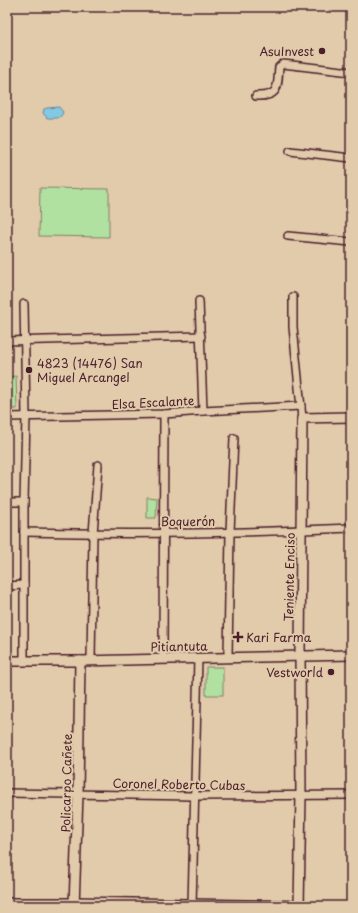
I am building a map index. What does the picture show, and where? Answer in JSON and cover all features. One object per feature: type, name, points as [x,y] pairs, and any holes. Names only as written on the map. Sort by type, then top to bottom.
[{"type":"street","points":[[256,96],[266,96],[278,88],[280,79],[279,67],[283,64],[351,72]]},
{"type":"street","points":[[290,151],[351,158]]},
{"type":"street","points":[[288,236],[351,242]]},
{"type":"street","name":"Teniente Enciso","points":[[293,297],[293,327],[302,418],[300,655],[301,795],[299,906]]},
{"type":"street","points":[[199,301],[203,411]]},
{"type":"street","points":[[24,304],[26,416],[24,502],[24,661]]},
{"type":"street","points":[[7,341],[201,336]]},
{"type":"street","name":"Elsa Escalante","points":[[7,417],[164,414],[301,406]]},
{"type":"street","points":[[163,658],[164,414]]},
{"type":"street","points":[[302,418],[351,417]]},
{"type":"street","points":[[228,657],[230,532],[234,438]]},
{"type":"street","points":[[91,660],[93,534],[98,465]]},
{"type":"street","points":[[7,502],[24,502]]},
{"type":"street","name":"Boquerón","points":[[24,532],[93,534],[351,528]]},
{"type":"street","points":[[7,586],[24,585]]},
{"type":"street","name":"Pitiantuta","points":[[7,661],[80,661],[351,654]]},
{"type":"street","points":[[192,905],[198,658]]},
{"type":"street","name":"Policarpo Cañete","points":[[74,904],[78,794],[80,661]]},
{"type":"street","name":"Coronel Roberto Cubas","points":[[7,793],[194,796],[351,795]]},
{"type":"street","points":[[7,902],[309,906]]},
{"type":"green space","points":[[40,188],[109,189],[109,237],[39,236]]},
{"type":"green space","points":[[16,376],[17,409],[7,409],[7,377]]},
{"type":"green space","points":[[147,497],[157,498],[156,518],[147,518]]},
{"type":"green space","points":[[206,667],[223,667],[223,695],[206,695]]},
{"type":"water","points":[[59,107],[63,112],[59,117],[47,118],[43,113],[44,109]]},
{"type":"place","name":"AsuInvest","points":[[322,51]]},
{"type":"place","name":"4823 (14476) San Miguel Arcangel","points":[[29,370]]},
{"type":"place","name":"Kari Farma","points":[[238,637]]},
{"type":"place","name":"Vestworld","points":[[331,672]]}]
